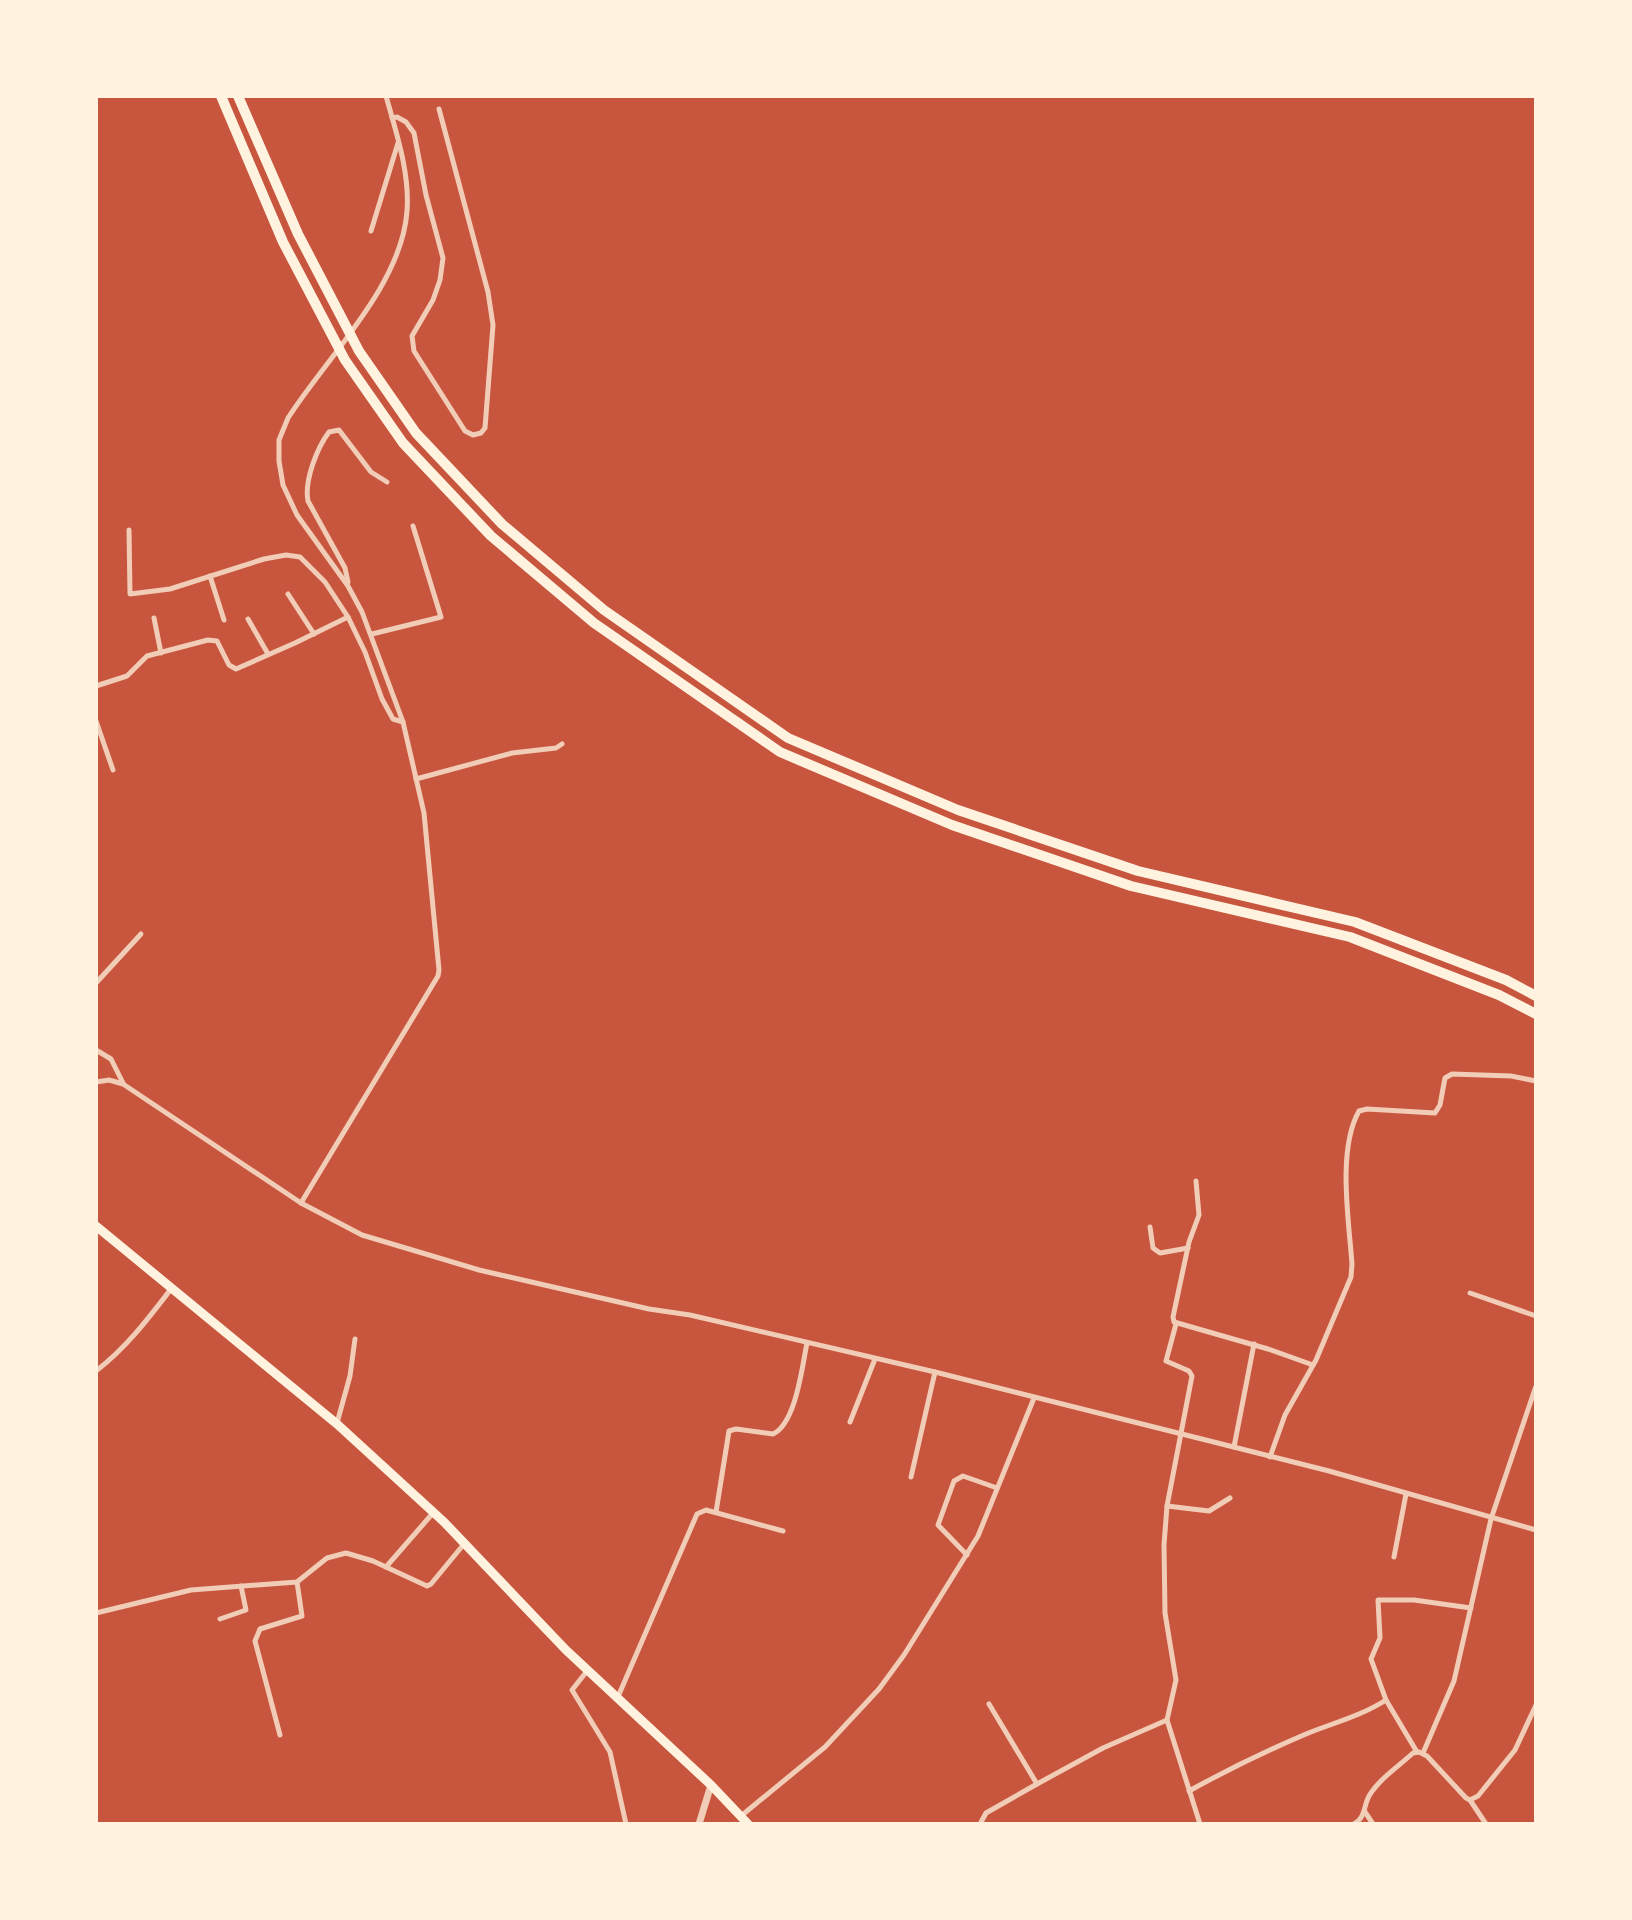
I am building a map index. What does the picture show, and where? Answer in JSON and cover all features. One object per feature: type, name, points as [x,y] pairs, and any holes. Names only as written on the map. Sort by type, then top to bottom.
[{"type":"highway","points":[[221,96],[283,242],[345,360],[395,431],[491,536],[594,623],[780,752],[952,825],[1131,886],[1350,937],[1499,995],[1536,1014]]},
{"type":"highway","points":[[238,96],[298,234],[359,351],[416,433],[502,524],[604,610],[788,738],[973,815],[1138,871],[1355,922],[1506,980],[1536,996]]},
{"type":"highway","points":[[96,1226],[337,1424],[465,1544],[587,1671],[711,1785],[748,1824]]},
{"type":"street","points":[[301,1203],[438,976],[424,813],[403,722],[372,634],[348,586],[297,515],[283,485],[279,440],[288,418],[372,301],[395,262],[404,234],[407,195],[386,96]]},
{"type":"street","points":[[392,118],[406,122],[414,133],[443,258],[433,300],[412,336],[414,351],[465,431],[473,435],[485,428],[493,325],[485,277],[439,109]]},
{"type":"street","points":[[371,231],[398,142]]},
{"type":"street","points":[[348,586],[345,568],[306,492],[321,443],[329,432],[339,430],[371,472],[387,482]]},
{"type":"street","points":[[372,634],[441,617],[413,526]]},
{"type":"street","points":[[129,530],[130,594],[170,589],[264,559],[286,555],[300,557],[325,582],[348,617],[382,699],[393,719],[403,722]]},
{"type":"street","points":[[210,576],[224,620]]},
{"type":"street","points":[[288,594],[314,634]]},
{"type":"street","points":[[96,686],[127,676],[147,656],[208,640],[217,641],[229,665],[236,669],[348,617]]},
{"type":"street","points":[[154,618],[161,653]]},
{"type":"street","points":[[248,619],[268,654]]},
{"type":"street","points":[[96,721],[113,770]]},
{"type":"street","points":[[416,779],[512,753],[556,748],[562,744]]},
{"type":"street","points":[[96,983],[141,934]]},
{"type":"street","points":[[96,1050],[111,1059],[123,1084]]},
{"type":"street","points":[[1270,1457],[1285,1415],[1313,1365],[1351,1277],[1346,1168],[1353,1123],[1359,1111],[1435,1113],[1440,1105],[1445,1078],[1452,1074],[1511,1076],[1536,1081]]},
{"type":"street","points":[[96,1082],[109,1080],[123,1084],[301,1203],[362,1235],[479,1270],[649,1309],[690,1315],[1180,1433],[1536,1530]]},
{"type":"street","points":[[1196,1181],[1199,1215],[1188,1248],[1173,1317],[1176,1324],[1166,1361],[1191,1372],[1192,1376],[1167,1506],[1164,1545],[1165,1613],[1176,1680],[1167,1720],[1200,1824]]},
{"type":"street","points":[[1150,1227],[1153,1248],[1160,1253],[1188,1248]]},
{"type":"street","points":[[96,1371],[113,1358],[172,1288]]},
{"type":"street","points":[[1470,1293],[1536,1316]]},
{"type":"street","points":[[1176,1324],[1254,1344],[1313,1365]]},
{"type":"street","points":[[337,1424],[350,1376],[355,1339]]},
{"type":"street","points":[[716,1512],[729,1431],[736,1429],[773,1434],[783,1427],[798,1389],[807,1343]]},
{"type":"street","points":[[1234,1447],[1254,1344]]},
{"type":"street","points":[[850,1422],[875,1359]]},
{"type":"street","points":[[911,1477],[935,1372]]},
{"type":"street","points":[[1354,1824],[1365,1812],[1367,1800],[1374,1789],[1420,1752],[1454,1681],[1491,1519],[1536,1386]]},
{"type":"street","points":[[740,1816],[825,1747],[879,1689],[978,1536],[1034,1398]]},
{"type":"street","points":[[967,1555],[938,1525],[954,1481],[963,1476],[997,1488]]},
{"type":"street","points":[[1394,1557],[1406,1494]]},
{"type":"street","points":[[1167,1506],[1209,1511],[1230,1498]]},
{"type":"street","points":[[617,1700],[697,1514],[706,1510],[783,1531]]},
{"type":"street","points":[[386,1567],[433,1513]]},
{"type":"street","points":[[96,1613],[191,1590],[297,1582],[319,1563],[336,1555],[358,1555],[427,1586],[465,1544]]},
{"type":"street","points":[[280,1735],[255,1641],[260,1629],[302,1616],[297,1582]]},
{"type":"street","points":[[220,1619],[246,1610],[241,1586]]},
{"type":"street","points":[[1471,1608],[1414,1600],[1378,1600],[1380,1638],[1371,1659],[1386,1700],[1420,1752],[1470,1800],[1486,1824]]},
{"type":"street","points":[[587,1671],[572,1690],[610,1752],[626,1824]]},
{"type":"street","points":[[1189,1791],[1251,1759],[1355,1717],[1386,1700]]},
{"type":"street","points":[[989,1704],[1037,1784]]},
{"type":"street","points":[[1470,1800],[1478,1796],[1515,1750],[1536,1705]]},
{"type":"street","points":[[980,1824],[986,1813],[1037,1784],[1103,1748],[1167,1720]]},
{"type":"street","points":[[699,1824],[711,1785]]},
{"type":"street","points":[[1365,1812],[1373,1824]]}]
